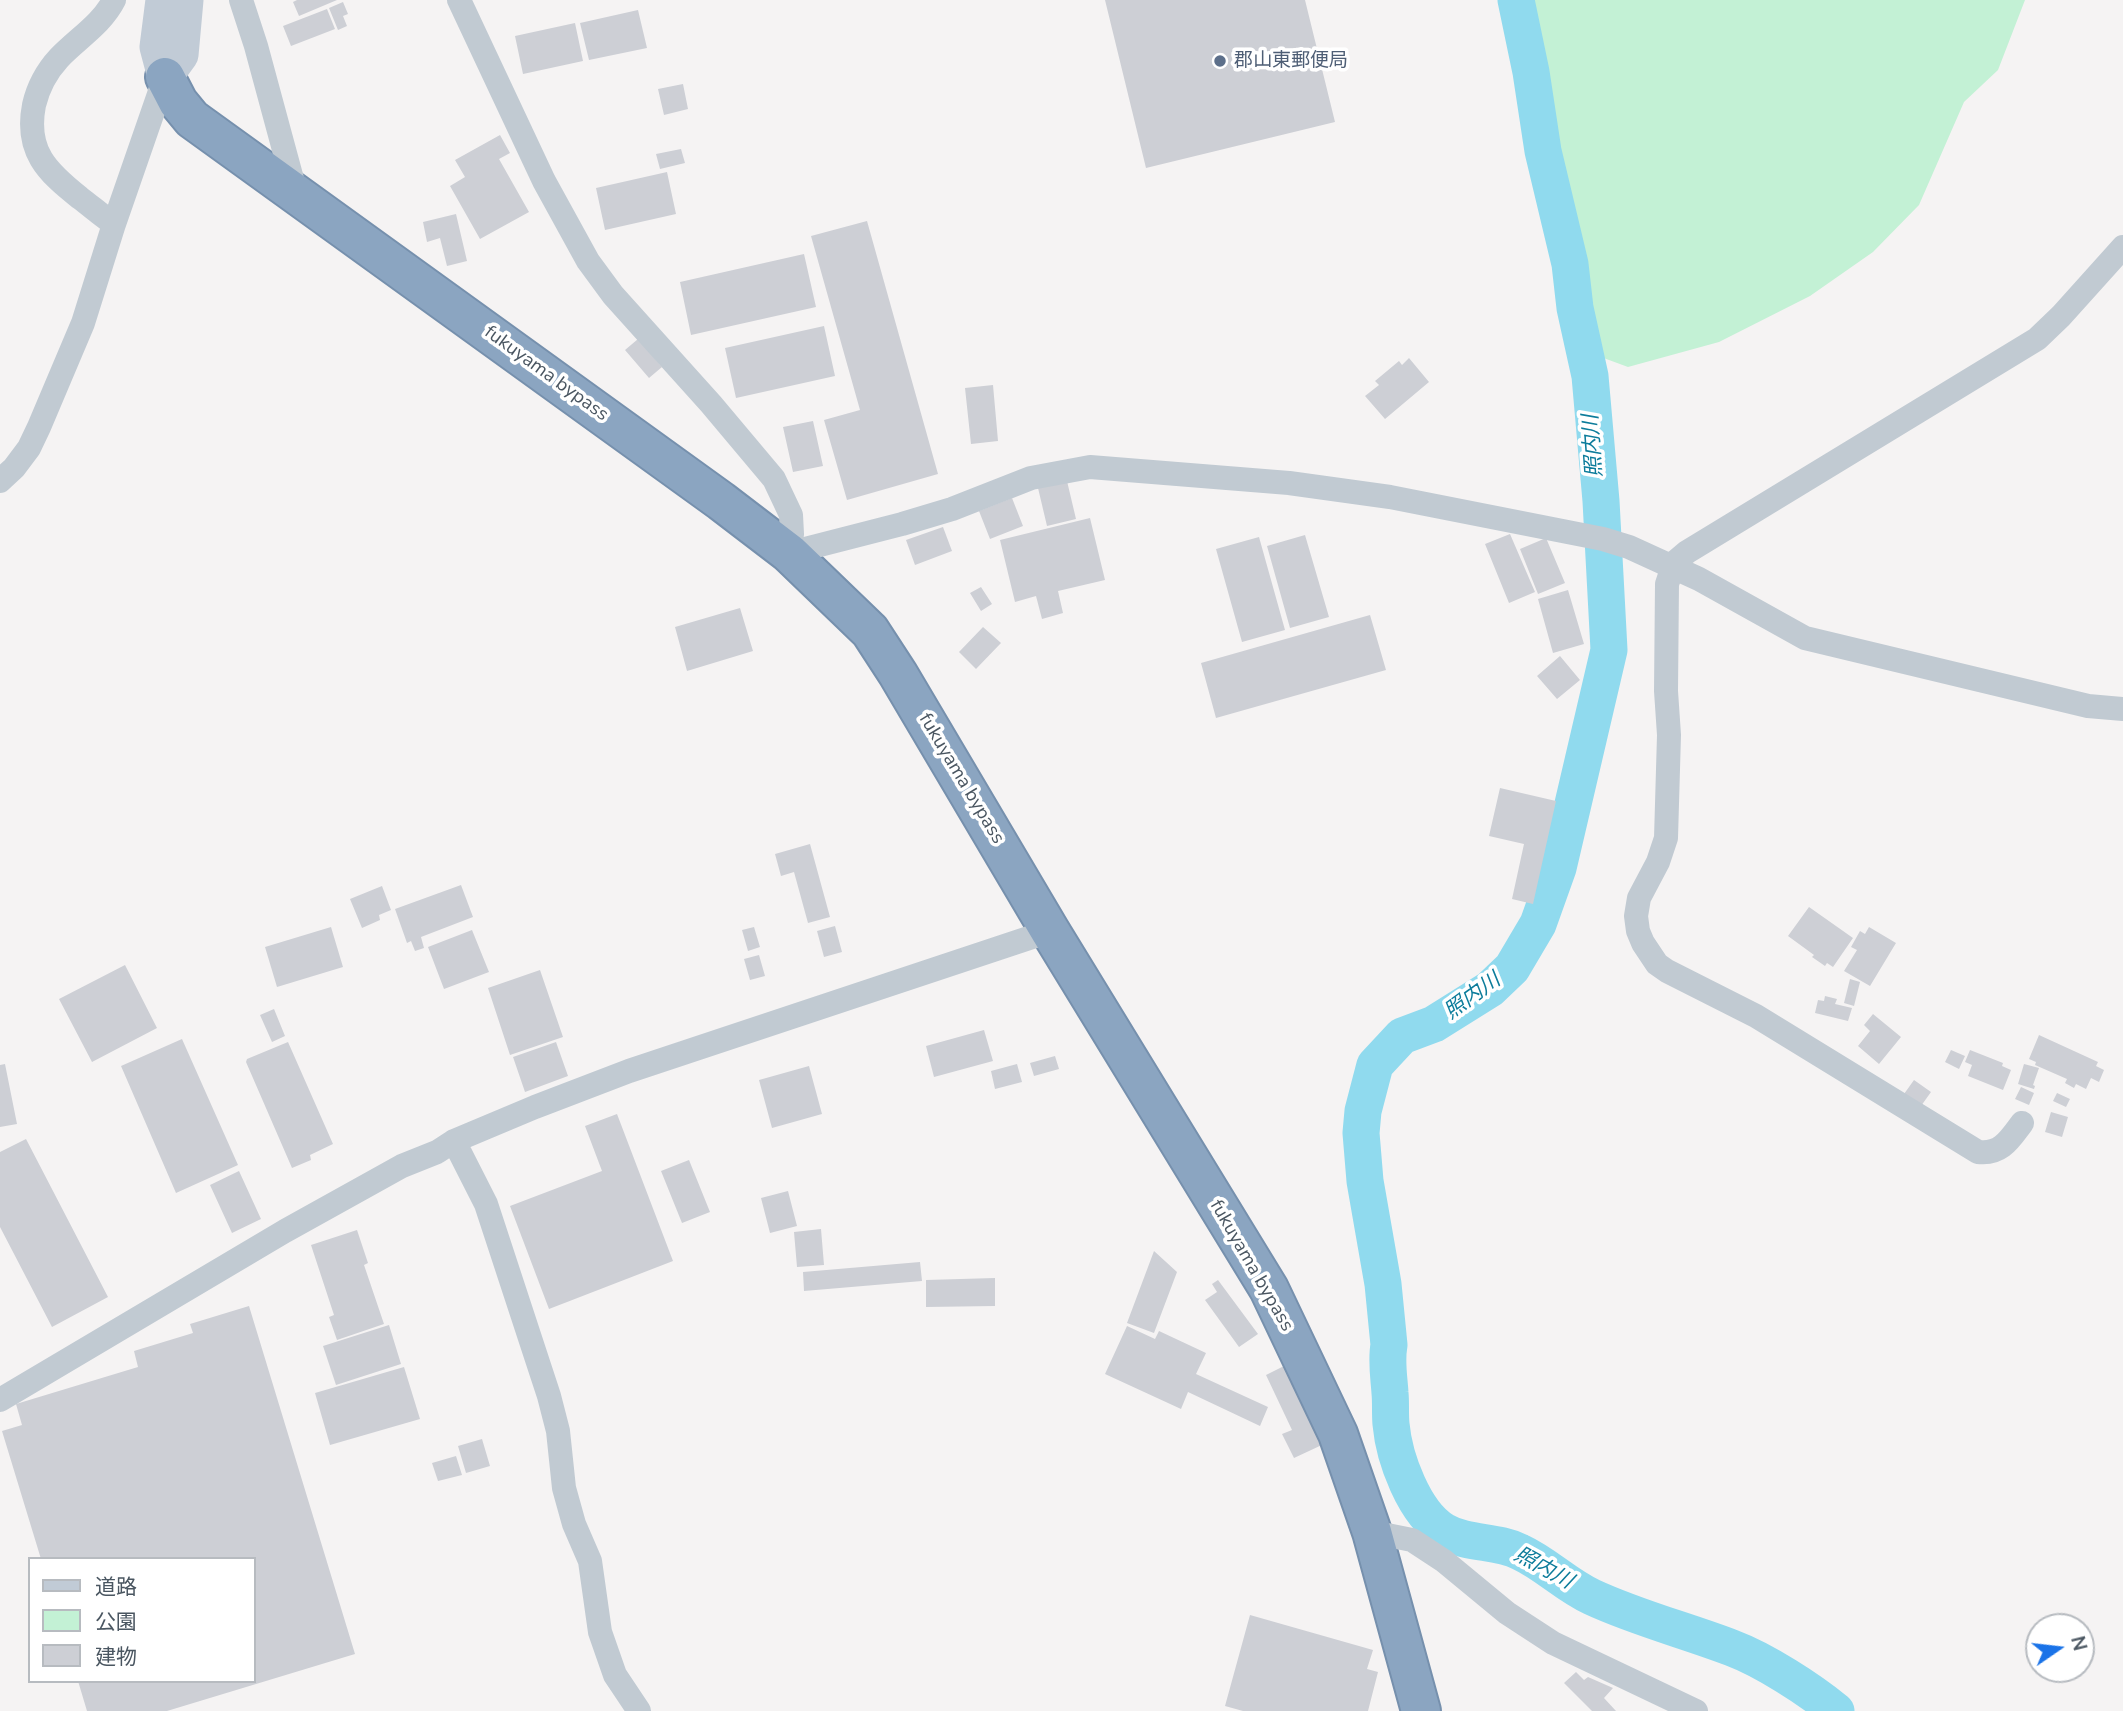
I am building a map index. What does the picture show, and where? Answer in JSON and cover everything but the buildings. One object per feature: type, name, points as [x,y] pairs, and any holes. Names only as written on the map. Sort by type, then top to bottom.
[{"type":"highway","name":"fukuyama bypass","points":[[168,60],[178,102],[192,119],[789,553],[870,631],[1269,1289],[1338,1434],[1372,1531],[1421,1711]]},
{"type":"main road","points":[[163,0],[168,60]]},
{"type":"main road","points":[[168,60],[186,0]]},
{"type":"street","points":[[114,0],[101,19],[57,60],[47,73],[36,99],[30,125],[41,162],[56,180],[114,224]]},
{"type":"street","points":[[241,0],[296,194]]},
{"type":"street","points":[[459,0],[544,181],[588,261],[613,295],[774,478],[791,515],[789,553],[952,509],[1031,478],[1090,467],[1289,483],[1390,497],[1603,539],[1629,547],[1699,579],[1805,638],[2088,706],[2123,709]]},
{"type":"street","points":[[0,481],[29,448],[83,323],[168,60]]},
{"type":"street","points":[[2022,1123],[2006,1145],[1988,1153],[1978,1152],[1756,1016],[1667,971],[1657,964],[1648,952],[1636,916],[1639,898],[1658,862],[1666,838],[1669,735],[1666,691],[1667,584],[1672,568],[1688,552],[2037,340],[2123,247]]},
{"type":"street","points":[[0,1400],[285,1231],[402,1166],[437,1152],[454,1141],[629,1071],[1050,931]]},
{"type":"street","points":[[454,1141],[486,1204],[549,1396],[558,1431],[564,1488],[574,1524],[590,1561],[600,1632],[615,1675],[639,1711]]},
{"type":"street","points":[[1372,1531],[1412,1540],[1444,1561],[1507,1613],[1553,1643],[1696,1711]]},
{"type":"green space","points":[[1531,0],[2025,0],[1998,70],[1964,102],[1919,205],[1873,252],[1810,296],[1719,342],[1628,367],[1590,353],[1569,201]]},
{"type":"waterway","name":"照内川","points":[[1516,0],[1543,151],[1570,264],[1575,308],[1590,376],[1601,501],[1609,650],[1558,868],[1538,924],[1512,968],[1490,989],[1434,1024],[1402,1036],[1375,1065],[1363,1111],[1361,1133],[1365,1181],[1383,1284],[1393,1438],[1407,1484],[1423,1511],[1444,1531],[1463,1539],[1511,1548],[1592,1597],[1745,1653],[1786,1676],[1836,1711]]},
{"type":"place","name":"郡山東郵便局","points":[[1220,61]]}]
